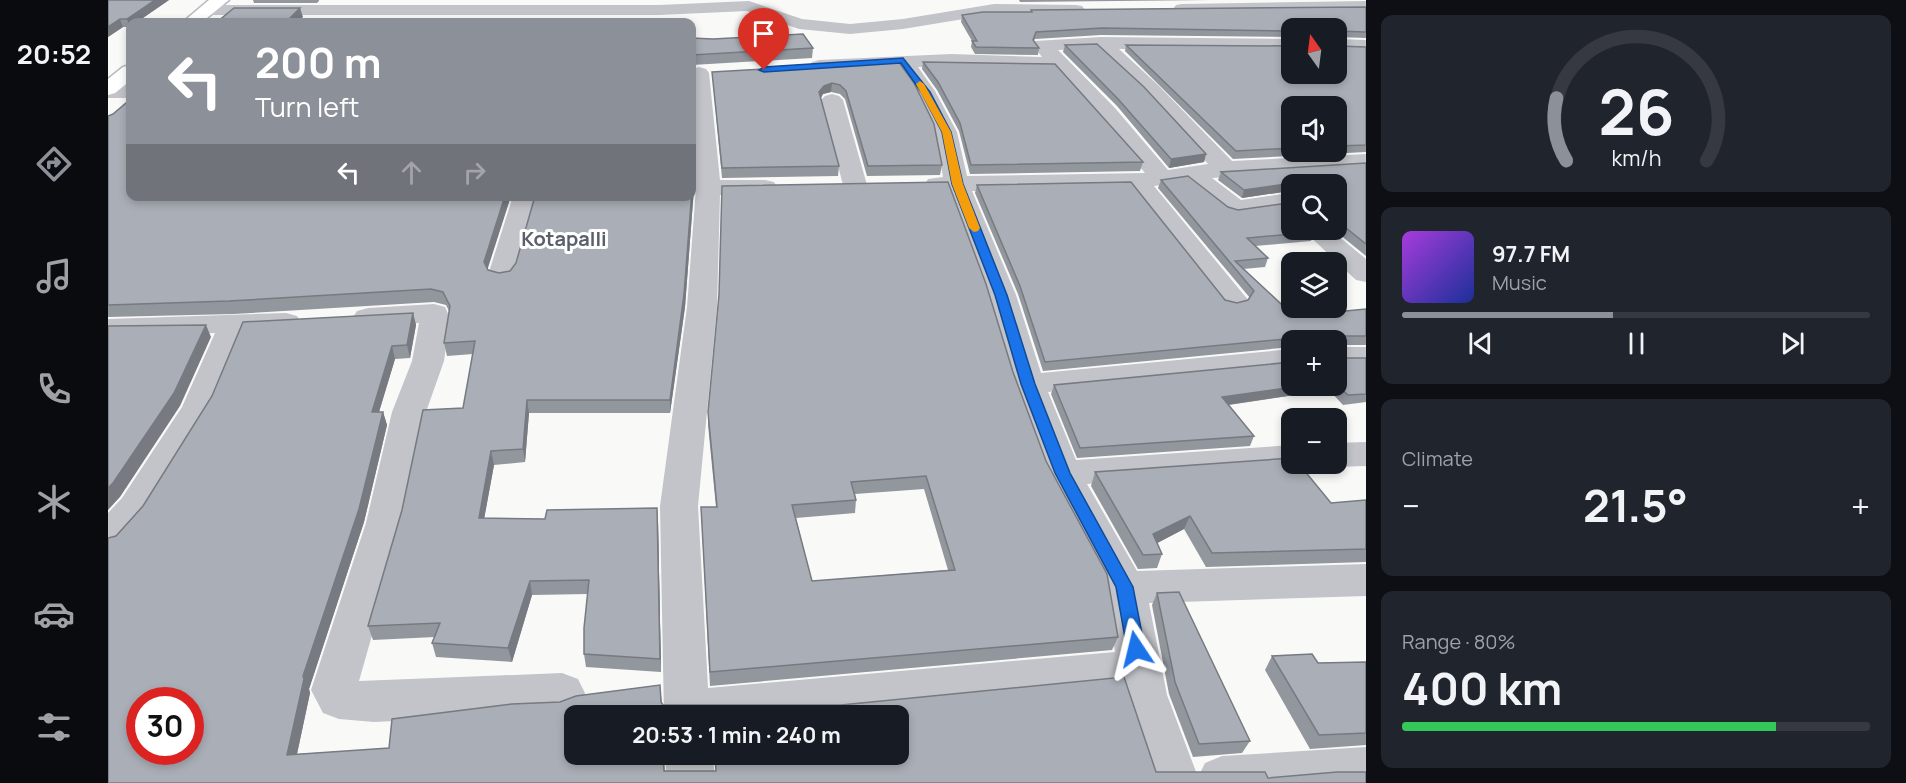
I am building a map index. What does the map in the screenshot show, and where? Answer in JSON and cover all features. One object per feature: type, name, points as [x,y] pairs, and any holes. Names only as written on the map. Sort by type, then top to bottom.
[{"type":"main road","points":[[202,18],[225,9]]},
{"type":"main road","points":[[116,99],[126,79]]},
{"type":"street","points":[[225,9],[659,10],[700,4],[749,6],[799,24],[850,29],[903,24],[981,10],[1088,10]]},
{"type":"street","points":[[1169,9],[1366,6]]},
{"type":"street","points":[[1019,10],[1042,45],[1107,113],[1149,180],[1234,301]]},
{"type":"street","points":[[1042,45],[1101,43],[1281,45]]},
{"type":"street","points":[[1101,43],[1151,89],[1173,116],[1226,169]]},
{"type":"street","points":[[1347,45],[1366,46]]},
{"type":"street","points":[[796,67],[903,61],[1059,63]]},
{"type":"street","points":[[903,61],[925,92],[946,132],[957,184],[1001,295],[1028,384],[1063,473],[1125,587],[1144,695],[1175,783],[1366,769]]},
{"type":"street","points":[[687,705],[679,506],[702,307],[708,188],[704,73]]},
{"type":"street","points":[[832,100],[854,186]]},
{"type":"street","points":[[915,185],[1149,180],[1226,169],[1366,161]]},
{"type":"street","points":[[1191,174],[1236,208],[1281,202]]},
{"type":"street","points":[[708,188],[787,187]]},
{"type":"street","points":[[502,275],[524,201]]},
{"type":"street","points":[[1327,240],[1366,274]]},
{"type":"street","points":[[108,328],[234,325],[434,313],[428,361],[409,412],[385,523],[334,690],[339,699],[374,702],[561,693]]},
{"type":"street","points":[[108,537],[135,508],[199,408],[234,325]]},
{"type":"street","points":[[1347,357],[1366,356]]},
{"type":"street","points":[[1028,384],[1281,359]]},
{"type":"street","points":[[1347,455],[1366,454]]},
{"type":"street","points":[[1063,473],[1281,458]]},
{"type":"street","points":[[1125,587],[1366,580]]},
{"type":"street","points":[[856,705],[1139,668]]},
{"type":"street","points":[[690,765],[691,783]]},
{"type":"building","points":[[108,0],[155,0],[128,18],[120,19],[108,27]]},
{"type":"building","points":[[1366,7],[1366,32],[1347,31],[1347,18],[1281,18],[1281,31],[1102,28],[1036,32],[1033,40],[1039,48],[976,47],[972,41],[977,41],[962,15],[983,12],[1032,12],[1031,10]]},
{"type":"building","points":[[234,8],[300,8],[290,18],[222,18]]},
{"type":"building","points":[[803,34],[813,48],[696,55],[696,38]]},
{"type":"building","points":[[1097,44],[1144,87],[1206,154],[1171,159],[1118,99],[1065,45]]},
{"type":"building","points":[[1126,45],[1281,46],[1281,84],[1347,84],[1347,46],[1366,47],[1366,145],[1347,146],[1347,96],[1281,96],[1281,149],[1236,151]]},
{"type":"building","points":[[898,61],[914,83],[934,124],[942,165],[868,166],[846,91],[840,85],[832,83],[824,86],[819,92],[839,166],[722,168],[712,72]]},
{"type":"building","points":[[923,62],[1055,64],[1143,162],[971,165],[960,123],[938,82]]},
{"type":"building","points":[[126,103],[126,201],[503,201],[484,262],[488,270],[499,273],[510,271],[516,263],[534,201],[692,201],[684,294],[670,400],[527,400],[523,449],[491,451],[479,518],[545,519],[547,510],[657,508],[660,659],[584,654],[589,580],[530,581],[508,648],[432,643],[440,623],[368,626],[402,510],[423,410],[463,408],[475,341],[444,343],[450,306],[443,292],[431,289],[229,301],[108,305],[108,116]]},
{"type":"building","points":[[1366,163],[1366,244],[1347,229],[1347,174],[1281,174],[1281,185],[1244,190],[1221,172]]},
{"type":"building","points":[[1188,176],[1228,207],[1238,210],[1281,204],[1281,235],[1247,238],[1268,258],[1235,261],[1281,304],[1281,318],[1347,318],[1347,311],[1366,309],[1366,336],[1347,336],[1347,330],[1281,330],[1281,339],[1045,362],[1020,286],[977,185],[1131,182],[1225,300],[1237,303],[1248,300],[1254,291],[1161,180]]},
{"type":"building","points":[[948,182],[986,284],[1013,372],[1046,461],[1107,574],[1118,637],[710,672],[701,507],[717,507],[708,412],[719,295],[722,186]],"holes":[[[926,476],[955,570],[812,581],[792,505],[856,500],[851,482]]]},
{"type":"building","points":[[413,313],[407,345],[392,346],[372,412],[383,412],[359,509],[303,676],[287,755],[389,748],[392,719],[512,704],[560,702],[576,696],[660,685],[663,705],[564,705],[564,765],[664,765],[664,771],[716,771],[716,765],[909,765],[909,705],[841,705],[1124,677],[1156,772],[1265,772],[1268,778],[1366,772],[1366,783],[108,783],[108,538],[116,536],[143,506],[212,396],[243,322]]},
{"type":"building","points":[[206,325],[174,393],[108,488],[108,326]]},
{"type":"building","points":[[1347,358],[1366,358],[1366,394],[1348,395]]},
{"type":"building","points":[[1281,363],[1281,389],[1222,397],[1254,436],[1080,448],[1054,385]]},
{"type":"building","points":[[1281,459],[1281,474],[1307,474],[1331,503],[1366,500],[1366,549],[1212,553],[1190,516],[1153,534],[1162,554],[1143,555],[1095,472]]},
{"type":"building","points":[[1179,592],[1250,741],[1199,744],[1175,682],[1157,593]]},
{"type":"building","points":[[1312,654],[1318,663],[1366,662],[1366,733],[1319,735],[1272,656]]},
{"type":"slow traffic","points":[[920,84],[946,132],[957,184],[974,228]]},
{"type":"district","name":"Kotapalli","points":[[564,238]]},
{"type":"route","points":[[764,70],[903,61],[925,92],[946,132],[957,184],[1001,295],[1028,384],[1055,454],[1125,587],[1136,649]]}]
